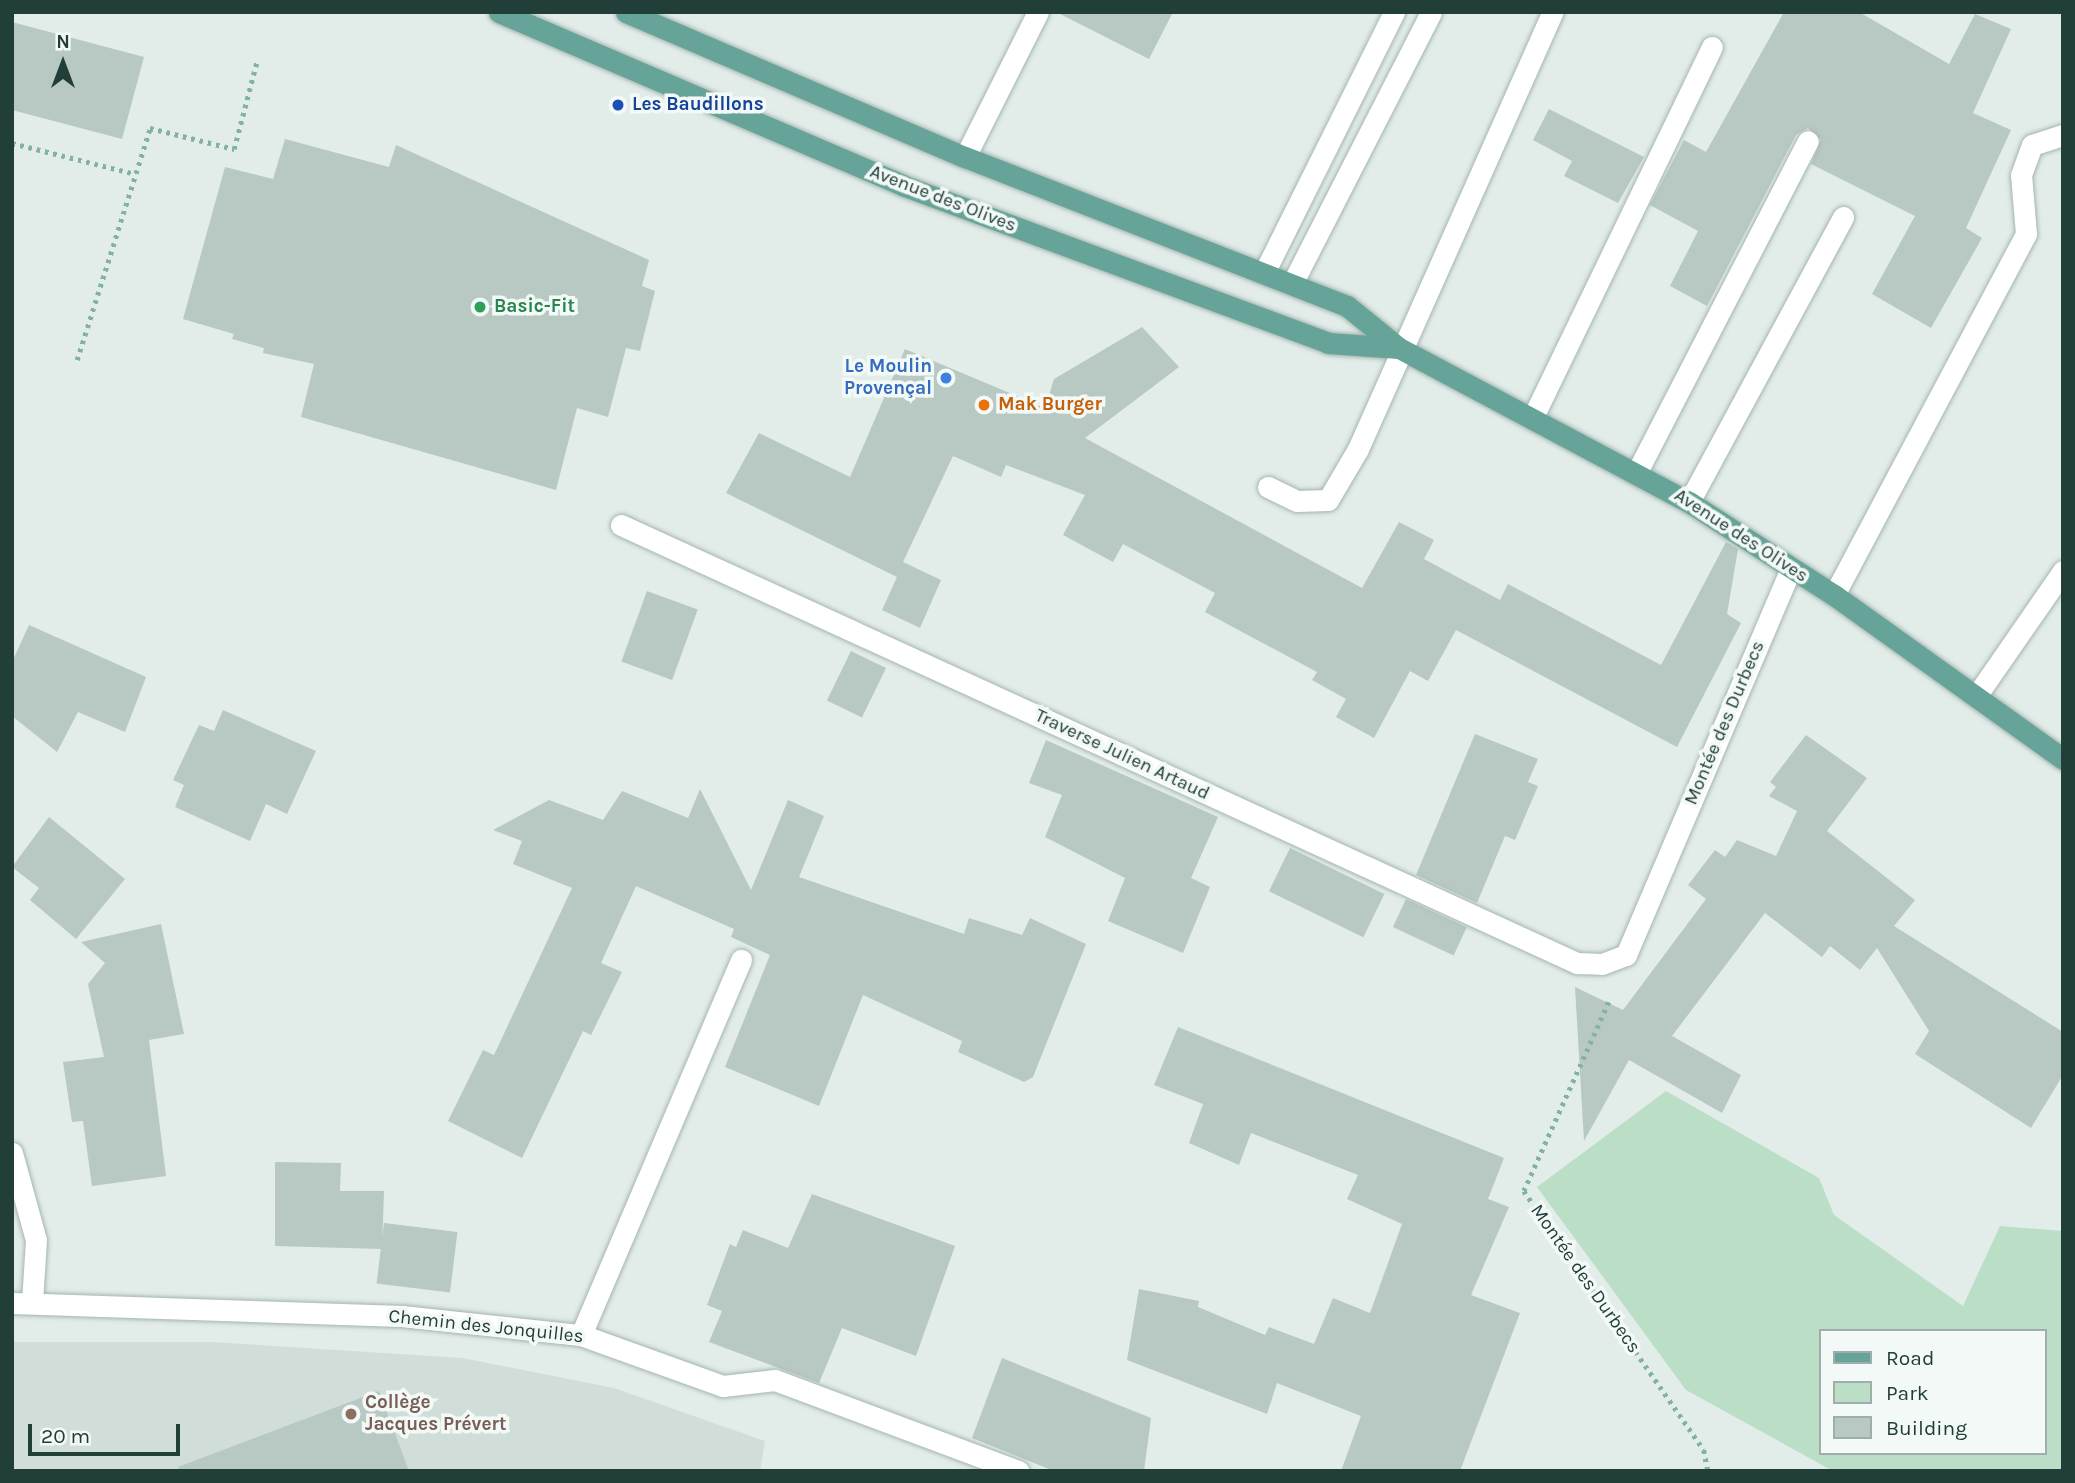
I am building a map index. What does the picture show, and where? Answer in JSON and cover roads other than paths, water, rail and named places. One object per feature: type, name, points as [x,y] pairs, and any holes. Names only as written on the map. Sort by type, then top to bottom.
[{"type":"main road","name":"Avenue des Olives","points":[[499,12],[914,190],[1328,343],[1399,348]]},
{"type":"main road","name":"Avenue des Olives","points":[[626,12],[965,157],[1347,306],[1399,348],[1638,470],[1834,596],[2061,753]]},
{"type":"street","points":[[965,157],[1038,12]]},
{"type":"street","points":[[1264,272],[1394,12]]},
{"type":"street","points":[[1292,284],[1431,12]]},
{"type":"street","points":[[1268,487],[1297,500],[1328,500],[1358,449],[1399,348],[1553,12]]},
{"type":"street","points":[[1533,417],[1712,47]]},
{"type":"street","points":[[1834,596],[2026,234],[2021,175],[2032,145],[2063,135]]},
{"type":"street","points":[[1638,470],[1808,141]]},
{"type":"street","points":[[1689,502],[1843,217]]},
{"type":"street","name":"Traverse Julien Artaud","points":[[621,525],[1577,963],[1602,964],[1626,955]]},
{"type":"street","name":"Montée des Durbecs","points":[[1626,955],[1791,568]]},
{"type":"street","points":[[1976,695],[2063,570]]},
{"type":"street","points":[[581,1335],[741,960]]},
{"type":"street","points":[[12,1153],[36,1240],[22,1303]]},
{"type":"street","name":"Chemin des Jonquilles","points":[[22,1303],[402,1316],[581,1335],[723,1386],[775,1380],[1018,1471]]},
{"type":"place","name":"Les Baudillons","points":[[618,105]]},
{"type":"place","name":"Basic-Fit","points":[[480,307]]},
{"type":"place","name":"Le Moulin Provençal","points":[[946,378]]},
{"type":"place","name":"Mak Burger","points":[[984,405]]},
{"type":"place","name":"Collège Jacques Prévert","points":[[351,1414]]}]
